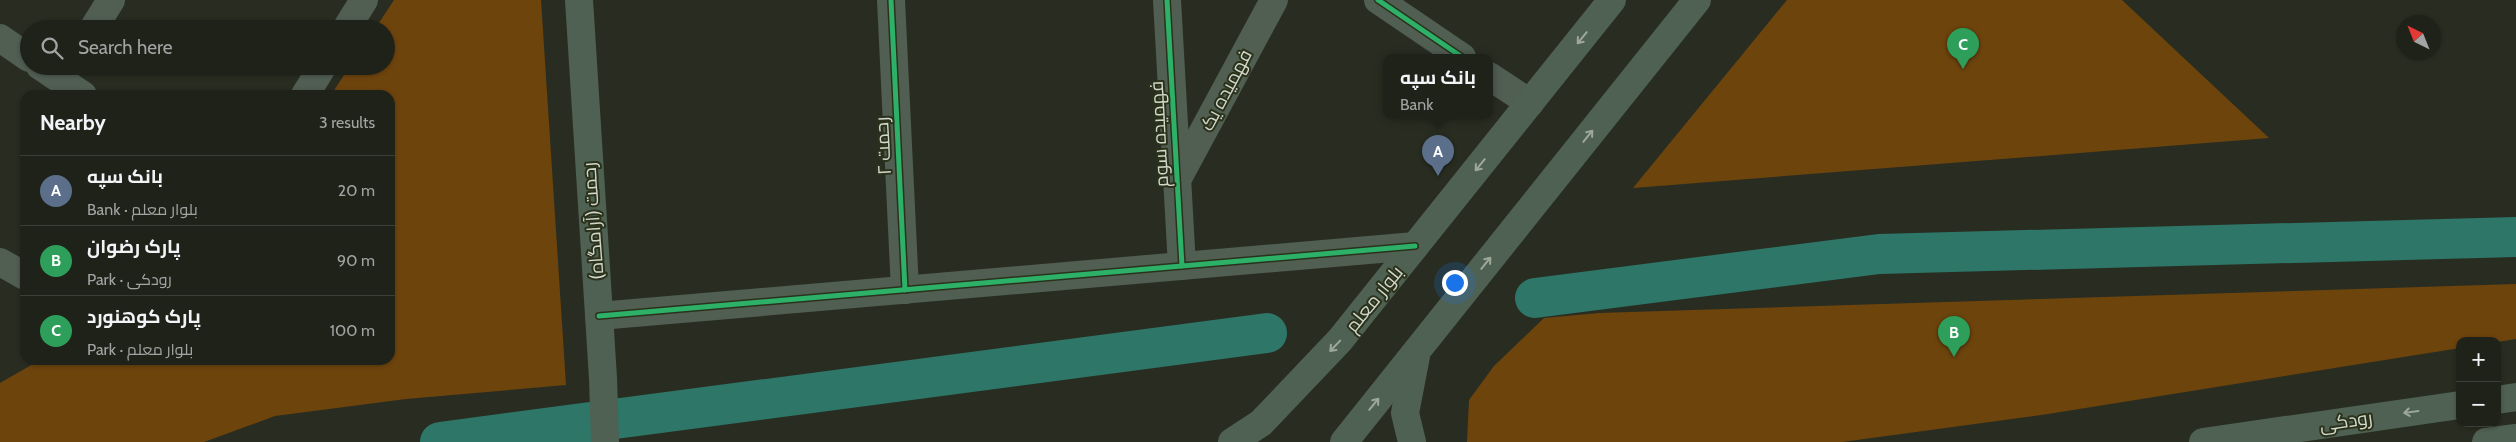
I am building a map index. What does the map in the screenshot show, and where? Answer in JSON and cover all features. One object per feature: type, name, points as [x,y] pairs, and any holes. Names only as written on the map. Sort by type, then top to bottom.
[{"type":"main road","name":"رحمت (آرامگاه)","points":[[579,0],[603,378],[605,442]]},
{"type":"main road","name":"بلوار معلم","points":[[1232,442],[1261,423],[1340,340],[1612,0]]},
{"type":"main road","points":[[1344,442],[1696,0]]},
{"type":"main road","points":[[1412,442],[1404,413],[1418,350]]},
{"type":"main road","points":[[2501,400],[2516,398]]},
{"type":"main road","name":"رودکی","points":[[2203,442],[2456,406]]},
{"type":"main road","points":[[2486,442],[2516,438]]},
{"type":"street","points":[[99,20],[111,0]]},
{"type":"street","points":[[352,20],[364,0]]},
{"type":"street","name":"رحمت ۲","points":[[891,0],[905,290]]},
{"type":"street","name":"فهمیده سوم","points":[[1167,0],[1182,266]]},
{"type":"street","name":"فهمیده یک","points":[[1177,180],[1274,0]]},
{"type":"street","points":[[1378,0],[1458,54]]},
{"type":"street","points":[[0,38],[20,52]]},
{"type":"street","points":[[60,75],[77,90]]},
{"type":"street","points":[[308,90],[317,75]]},
{"type":"street","points":[[1493,79],[1530,103]]},
{"type":"street","points":[[599,316],[1415,246]]},
{"type":"street","points":[[0,262],[20,273]]},
{"type":"shaded area","points":[[394,0],[541,0],[566,385],[406,399],[275,416],[204,442],[0,442],[0,383],[31,365],[395,365],[395,90],[334,90],[344,75],[395,75],[395,20],[381,20]]},
{"type":"shaded area","points":[[1787,0],[2122,0],[2269,138],[1633,188]]},
{"type":"shaded area","points":[[2516,284],[2516,339],[2501,341],[2501,337],[2456,337],[2456,349],[2048,414],[1842,442],[1467,442],[1469,400],[1494,366],[1544,318],[1599,313]]},
{"type":"waterway","points":[[1535,298],[1879,254],[2516,237]]},
{"type":"waterway","points":[[440,442],[1267,333]]},
{"type":"cycle path","points":[[891,0],[905,290]]},
{"type":"cycle path","points":[[1167,0],[1182,266]]},
{"type":"cycle path","points":[[1378,0],[1458,54]]},
{"type":"cycle path","points":[[599,316],[1415,246]]},
{"type":"place","name":"پارک کوهنورد","points":[[1963,69]]},
{"type":"place","name":"بانک سپه","points":[[1438,176]]},
{"type":"place","name":"پارک رضوان","points":[[1954,357]]}]
